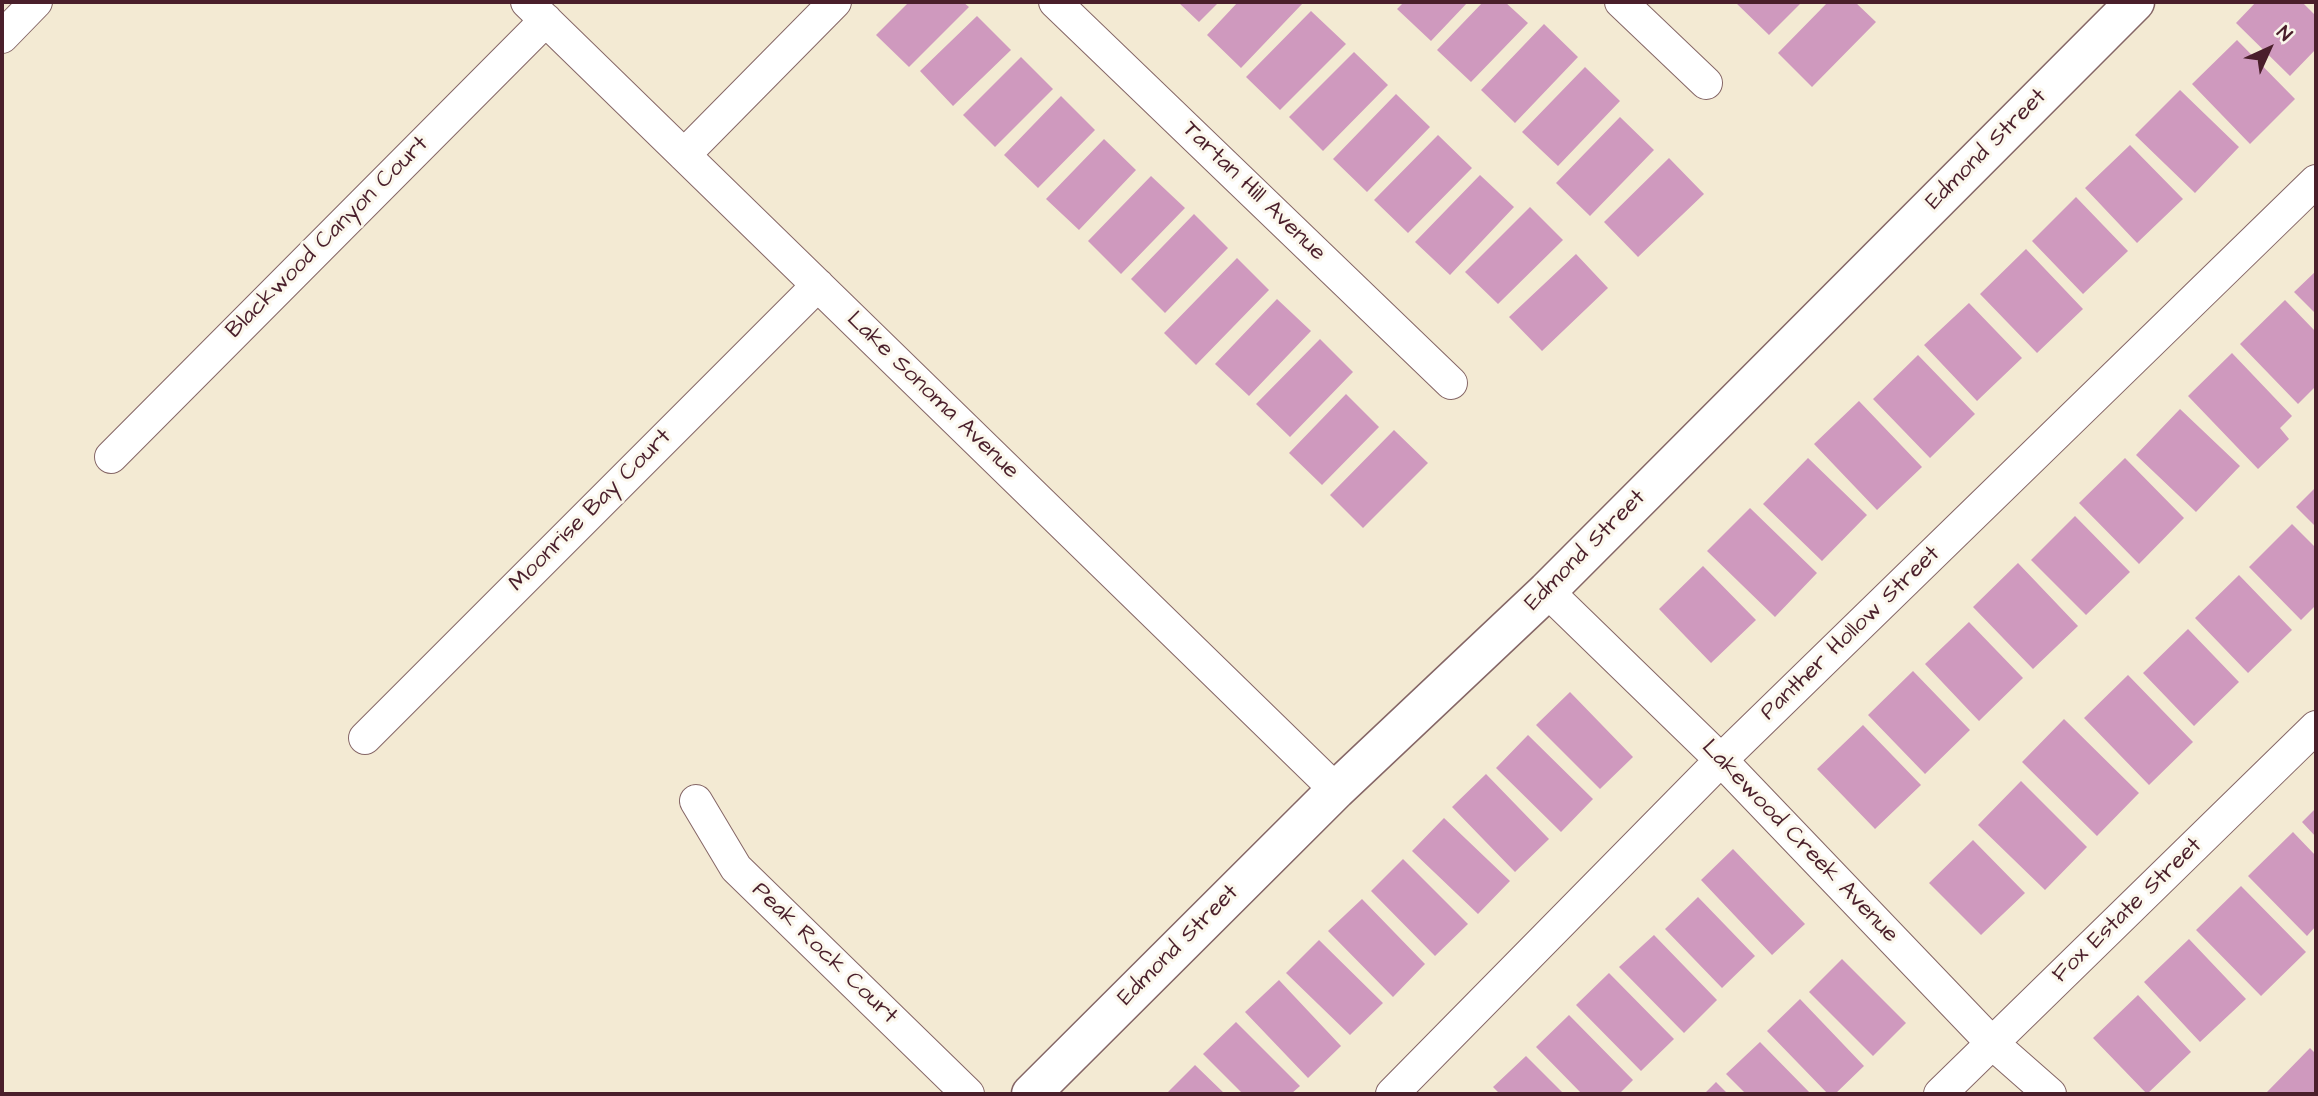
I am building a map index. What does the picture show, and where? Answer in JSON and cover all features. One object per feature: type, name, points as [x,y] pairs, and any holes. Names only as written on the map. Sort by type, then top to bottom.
[{"type":"street","points":[[2,37],[36,2]]},
{"type":"street","points":[[684,155],[835,2]]},
{"type":"street","name":"Tartan Hill Avenue","points":[[1055,2],[1451,383]]},
{"type":"street","points":[[1621,2],[1706,83]]},
{"type":"street","name":"Edmond Street","points":[[1031,1094],[1336,790],[1547,591],[2135,2]]},
{"type":"street","name":"Lake Sonoma Avenue","points":[[536,11],[1336,790]]},
{"type":"street","name":"Blackwood Canyon Court","points":[[111,457],[536,11]]},
{"type":"street","name":"Panther Hollow Street","points":[[1392,1094],[1721,760],[2316,181]]},
{"type":"street","name":"Moonrise Bay Court","points":[[365,738],[818,285]]},
{"type":"street","name":"Lakewood Creek Avenue","points":[[1547,591],[1721,760],[1992,1043],[2050,1094]]},
{"type":"street","name":"Fox Estate Street","points":[[1940,1094],[2316,727]]},
{"type":"street","name":"Peak Rock Court","points":[[696,801],[736,868],[968,1094]]},
{"type":"building","points":[[909,2],[963,2],[969,7],[909,67],[876,35]]},
{"type":"building","points":[[1178,2],[1219,2],[1199,22]]},
{"type":"building","points":[[1238,2],[1303,3],[1241,68],[1207,35]]},
{"type":"building","points":[[1404,2],[1468,2],[1431,41],[1397,9]]},
{"type":"building","points":[[1483,2],[1505,2],[1528,23],[1471,82],[1437,50]]},
{"type":"building","points":[[1735,2],[1802,2],[1769,35]]},
{"type":"building","points":[[1828,2],[1855,2],[1876,22],[1812,87],[1778,53]]},
{"type":"building","points":[[2256,2],[2302,2],[2316,16],[2316,49],[2290,76],[2236,23]]},
{"type":"building","points":[[1311,11],[1346,44],[1280,110],[1246,77]]},
{"type":"building","points":[[977,16],[1011,50],[953,106],[920,71]]},
{"type":"building","points":[[1544,24],[1578,57],[1515,123],[1481,90]]},
{"type":"building","points":[[2237,40],[2295,99],[2250,144],[2192,84]]},
{"type":"building","points":[[1354,52],[1388,85],[1323,151],[1289,117]]},
{"type":"building","points":[[1021,57],[1053,89],[995,147],[963,115]]},
{"type":"building","points":[[1585,67],[1620,101],[1558,166],[1522,132]]},
{"type":"building","points":[[2180,90],[2239,147],[2195,193],[2135,135]]},
{"type":"building","points":[[1396,94],[1430,127],[1367,192],[1333,159]]},
{"type":"building","points":[[1061,96],[1095,130],[1038,188],[1004,155]]},
{"type":"building","points":[[1620,117],[1654,150],[1590,216],[1556,183]]},
{"type":"building","points":[[1438,135],[1472,168],[1408,233],[1374,200]]},
{"type":"building","points":[[1104,139],[1136,170],[1079,230],[1046,199]]},
{"type":"building","points":[[2130,145],[2183,199],[2137,243],[2085,188]]},
{"type":"building","points":[[1669,158],[1704,194],[1638,257],[1604,222]]},
{"type":"building","points":[[1480,175],[1514,207],[1450,275],[1415,242]]},
{"type":"building","points":[[1151,176],[1185,208],[1121,274],[1088,241]]},
{"type":"building","points":[[2076,197],[2128,251],[2083,294],[2032,241]]},
{"type":"building","points":[[1530,207],[1563,240],[1498,304],[1465,272]]},
{"type":"building","points":[[1194,214],[1228,248],[1165,313],[1131,279]]},
{"type":"building","points":[[2026,249],[2083,309],[2037,353],[1980,294]]},
{"type":"building","points":[[1576,254],[1608,288],[1542,351],[1509,317]]},
{"type":"building","points":[[1237,258],[1269,290],[1196,365],[1164,333]]},
{"type":"building","points":[[2316,271],[2316,314],[2294,292]]},
{"type":"building","points":[[1277,299],[1311,331],[1249,396],[1215,364]]},
{"type":"building","points":[[2285,300],[2316,332],[2316,386],[2298,404],[2240,344]]},
{"type":"building","points":[[1969,303],[2022,358],[1977,401],[1924,345]]},
{"type":"building","points":[[1320,339],[1353,372],[1290,437],[1256,404]]},
{"type":"building","points":[[2232,353],[2292,416],[2280,428],[2289,439],[2258,469],[2188,396]]},
{"type":"building","points":[[1918,355],[1975,414],[1930,458],[1873,399]]},
{"type":"building","points":[[1346,394],[1379,427],[1322,485],[1289,453]]},
{"type":"building","points":[[1859,401],[1922,467],[1877,510],[1814,444]]},
{"type":"building","points":[[2180,409],[2240,466],[2196,512],[2136,455]]},
{"type":"building","points":[[1394,430],[1428,463],[1363,528],[1330,495]]},
{"type":"building","points":[[1808,458],[1867,515],[1822,561],[1763,504]]},
{"type":"building","points":[[2125,458],[2184,518],[2139,564],[2079,503]]},
{"type":"building","points":[[2316,487],[2316,527],[2296,507]]},
{"type":"building","points":[[1750,508],[1817,573],[1775,617],[1707,551]]},
{"type":"building","points":[[2075,516],[2130,572],[2086,615],[2031,560]]},
{"type":"building","points":[[2292,524],[2316,548],[2316,605],[2301,620],[2249,567]]},
{"type":"building","points":[[2018,563],[2078,626],[2033,669],[1973,607]]},
{"type":"building","points":[[1703,566],[1756,620],[1711,663],[1659,609]]},
{"type":"building","points":[[2239,575],[2292,630],[2248,673],[2195,618]]},
{"type":"building","points":[[1969,622],[2023,678],[1979,721],[1925,664]]},
{"type":"building","points":[[2188,629],[2239,682],[2194,726],[2143,673]]},
{"type":"building","points":[[1913,671],[1970,730],[1925,774],[1868,715]]},
{"type":"building","points":[[2128,675],[2193,742],[2149,785],[2084,718]]},
{"type":"building","points":[[1570,692],[1633,757],[1600,789],[1536,725]]},
{"type":"building","points":[[2064,719],[2139,793],[2097,836],[2022,762]]},
{"type":"building","points":[[1863,725],[1921,785],[1875,829],[1817,769]]},
{"type":"building","points":[[1528,735],[1593,799],[1561,832],[1496,768]]},
{"type":"building","points":[[1486,774],[1549,839],[1515,872],[1452,807]]},
{"type":"building","points":[[2021,781],[2087,847],[2045,890],[1978,825]]},
{"type":"building","points":[[2316,808],[2316,837],[2302,822]]},
{"type":"building","points":[[1444,818],[1510,881],[1478,914],[1412,851]]},
{"type":"building","points":[[2293,832],[2316,856],[2316,926],[2307,936],[2248,876]]},
{"type":"building","points":[[1973,840],[2025,893],[1981,935],[1929,883]]},
{"type":"building","points":[[1733,849],[1805,924],[1772,955],[1701,880]]},
{"type":"building","points":[[1403,859],[1468,924],[1435,956],[1371,891]]},
{"type":"building","points":[[2241,886],[2306,952],[2261,996],[2196,930]]},
{"type":"building","points":[[1698,897],[1755,956],[1722,988],[1665,929]]},
{"type":"building","points":[[1362,899],[1425,964],[1393,997],[1328,931]]},
{"type":"building","points":[[1654,935],[1717,1000],[1684,1033],[1619,967]]},
{"type":"building","points":[[2189,939],[2246,999],[2200,1042],[2144,982]]},
{"type":"building","points":[[1319,940],[1383,1003],[1350,1035],[1286,973]]},
{"type":"building","points":[[1842,959],[1906,1023],[1873,1056],[1809,992]]},
{"type":"building","points":[[1609,973],[1674,1039],[1641,1071],[1576,1005]]},
{"type":"building","points":[[1279,980],[1341,1046],[1308,1078],[1245,1012]]},
{"type":"building","points":[[2138,995],[2191,1052],[2147,1094],[2093,1038]]},
{"type":"building","points":[[1800,999],[1864,1066],[1835,1094],[1828,1094],[1767,1031]]},
{"type":"building","points":[[1569,1015],[1633,1080],[1619,1094],[1582,1094],[1536,1047]]},
{"type":"building","points":[[1236,1022],[1300,1086],[1291,1094],[1243,1094],[1203,1054]]},
{"type":"building","points":[[1760,1042],[1811,1094],[1746,1094],[1726,1074]]},
{"type":"building","points":[[2310,1048],[2316,1054],[2316,1094],[2269,1094],[2267,1092]]},
{"type":"building","points":[[1526,1056],[1564,1094],[1500,1094],[1493,1087]]},
{"type":"building","points":[[1195,1065],[1225,1094],[1166,1094]]},
{"type":"building","points":[[1716,1082],[1728,1094],[1704,1094]]}]
